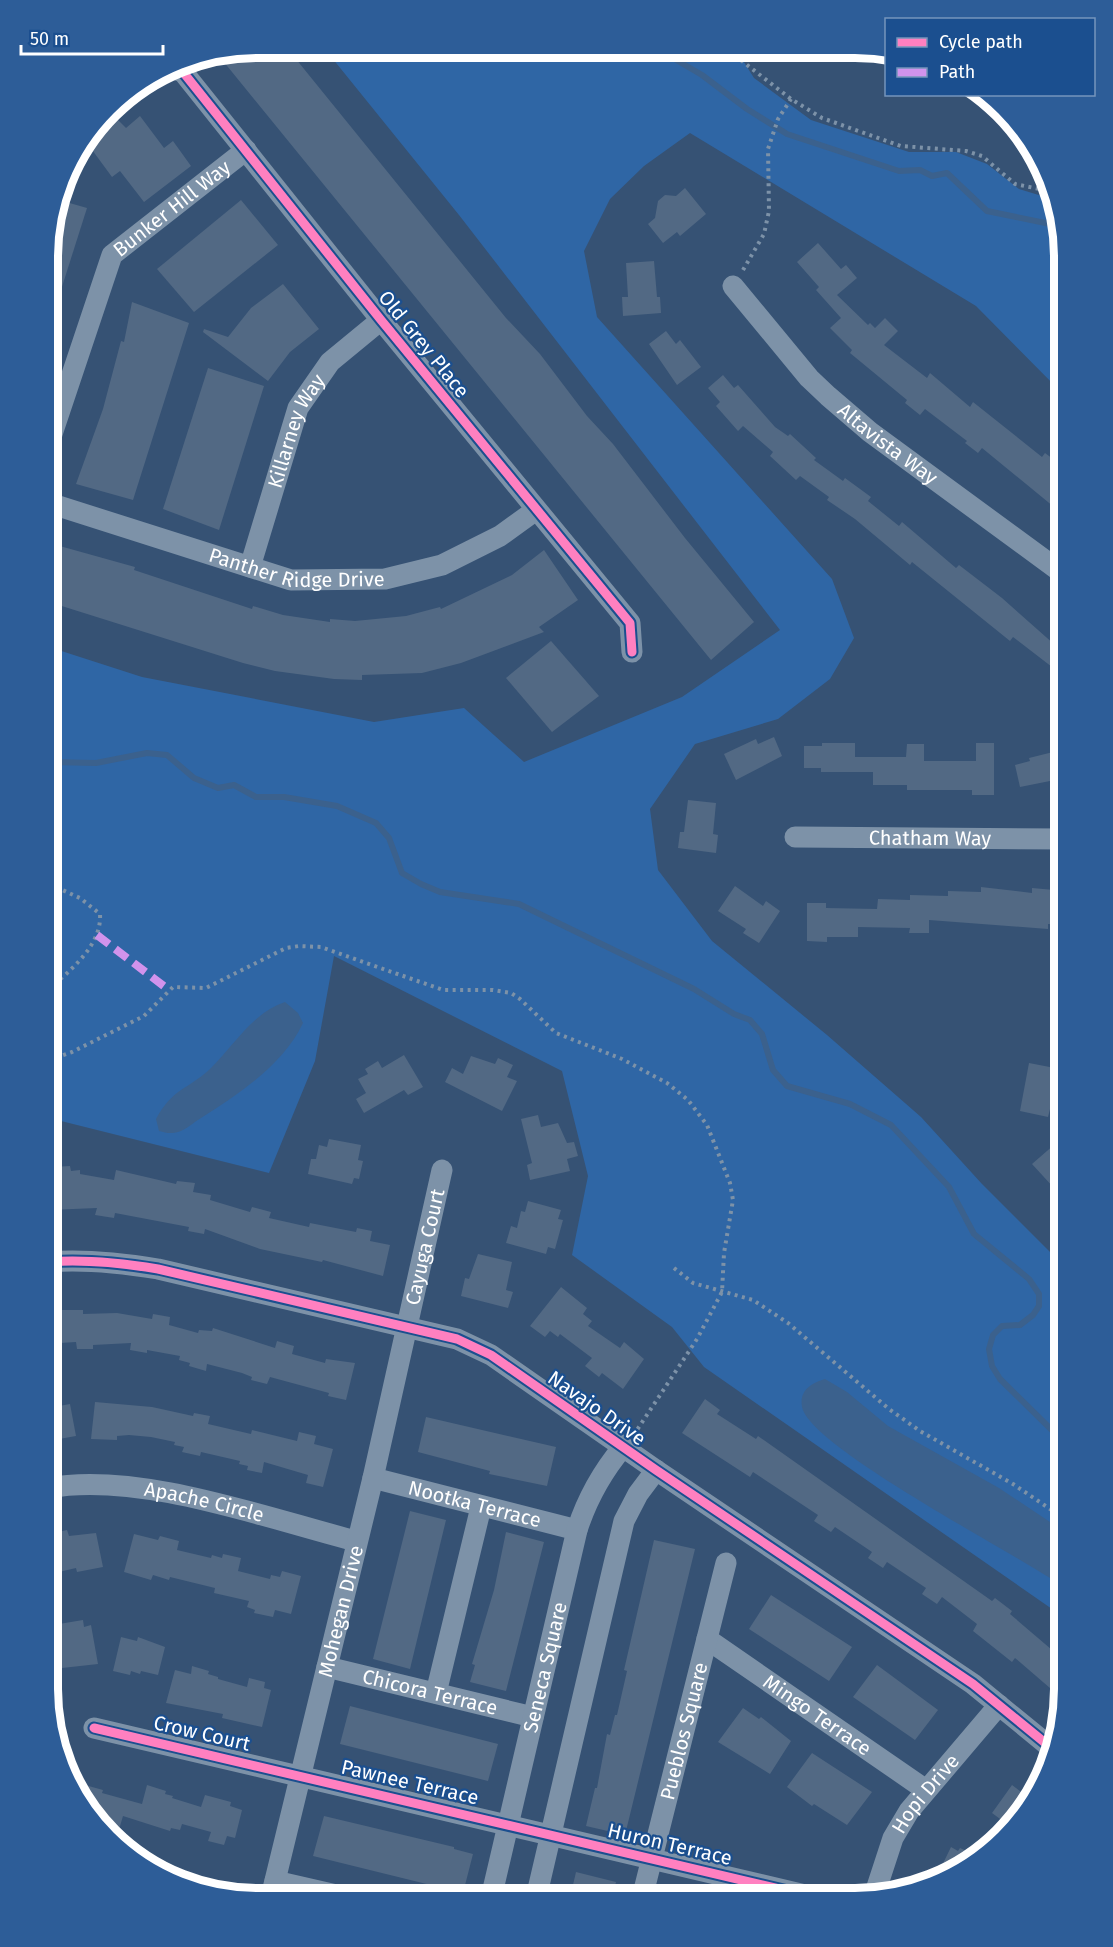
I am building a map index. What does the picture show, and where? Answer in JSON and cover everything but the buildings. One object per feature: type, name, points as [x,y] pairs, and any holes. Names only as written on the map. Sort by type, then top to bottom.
[{"type":"street","name":"Old Grey Place","points":[[184,73],[381,320],[630,623],[632,652]]},
{"type":"street","name":"Bunker Hill Way","points":[[58,418],[112,255],[246,150]]},
{"type":"street","name":"Altavista Way","points":[[733,286],[809,378],[828,396],[870,432],[1054,567]]},
{"type":"street","name":"Killarney Way","points":[[250,567],[297,408],[330,362],[381,320]]},
{"type":"street","name":"Panther Ridge Drive","points":[[58,506],[291,580],[385,579],[442,565],[500,536],[536,510]]},
{"type":"street","name":"Chatham Way","points":[[795,837],[1054,839]]},
{"type":"street","name":"Cayuga Court","points":[[407,1326],[442,1170]]},
{"type":"street","name":"Navajo Drive","points":[[58,1262],[112,1262],[158,1269],[407,1326],[457,1339],[491,1355],[623,1448],[973,1684],[1047,1744]]},
{"type":"street","name":"Mohegan Drive","points":[[273,1888],[373,1478],[407,1326]]},
{"type":"street","name":"Seneca Square","points":[[493,1888],[577,1530],[585,1505],[608,1464],[623,1448]]},
{"type":"street","points":[[538,1888],[624,1521],[638,1494],[656,1470]]},
{"type":"street","name":"Nootka Terrace","points":[[373,1478],[577,1530]]},
{"type":"street","name":"Apache Circle","points":[[58,1486],[112,1484],[145,1489],[196,1499],[356,1541]]},
{"type":"street","points":[[436,1693],[481,1507]]},
{"type":"street","name":"Pueblos Square","points":[[644,1888],[726,1563]]},
{"type":"street","name":"Mingo Terrace","points":[[707,1639],[926,1790]]},
{"type":"street","name":"Chicora Terrace","points":[[327,1667],[533,1717]]},
{"type":"street","name":"Hopi Drive","points":[[877,1887],[893,1838],[926,1790],[999,1705]]},
{"type":"street","name":"Crow Court","points":[[94,1728],[302,1774]]},
{"type":"street","name":"Pawnee Terrace","points":[[302,1774],[509,1824]]},
{"type":"street","name":"Huron Terrace","points":[[509,1824],[776,1888]]},
{"type":"path","points":[[738,58],[791,99],[822,118],[901,146],[957,150],[982,156],[1015,184],[1042,190]]},
{"type":"path","points":[[733,286],[764,234],[769,211],[768,149],[778,119],[791,99]]},
{"type":"path","points":[[58,888],[80,898],[100,914],[97,935],[80,960],[58,980]]},
{"type":"path","points":[[58,1057],[144,1016],[173,987],[195,990],[212,986],[267,957],[299,946],[321,947],[443,990],[493,990],[511,993],[555,1033],[622,1059],[667,1083],[699,1112],[730,1183],[733,1200],[724,1253],[722,1292],[697,1339],[623,1448]]},
{"type":"path","points":[[674,1268],[693,1283],[753,1300],[779,1317],[912,1426],[1013,1484],[1054,1512]]},
{"type":"shaded area","points":[[332,58],[741,58],[754,78],[811,120],[909,152],[956,152],[987,164],[1019,189],[1045,197],[1053,232],[1054,385],[976,306],[690,133],[644,166],[610,199],[584,251],[597,317],[832,579],[854,638],[830,679],[778,719],[695,744],[650,809],[658,870],[712,941],[827,1035],[921,1117],[982,1184],[1054,1256],[1054,1610],[704,1367],[672,1327],[572,1255],[588,1176],[562,1071],[334,956],[315,1061],[269,1173],[58,1120],[58,650],[142,677],[374,722],[464,708],[524,762],[682,697],[780,630],[459,215]]},
{"type":"shaded area","points":[[285,1002],[298,1013],[303,1023],[295,1038],[272,1065],[245,1088],[184,1130],[173,1133],[159,1131],[156,1119],[168,1101],[210,1069],[253,1022],[273,1007]]},
{"type":"shaded area","points":[[825,1379],[847,1392],[888,1426],[999,1488],[1054,1525],[1054,1581],[920,1501],[840,1448],[814,1425],[802,1407],[802,1396],[807,1388]]},
{"type":"waterway","points":[[673,58],[702,75],[747,109],[787,134],[899,171],[920,170],[932,176],[947,173],[987,211],[1052,224]]},
{"type":"waterway","points":[[58,762],[96,763],[147,753],[167,755],[194,778],[218,788],[234,785],[256,797],[284,797],[337,806],[376,823],[389,838],[402,873],[421,884],[440,892],[519,904],[694,989],[734,1014],[750,1020],[762,1034],[773,1070],[787,1086],[850,1104],[891,1125],[949,1187],[974,1234],[1029,1279],[1039,1294],[1039,1306],[1033,1315],[1020,1325],[1002,1326],[993,1335],[989,1349],[992,1366],[1000,1379],[1054,1432]]},
{"type":"marked path","points":[[97,935],[169,990]]},
{"type":"cycle path","points":[[184,73],[381,320],[630,623],[632,652]]},
{"type":"cycle path","points":[[58,1262],[103,1262],[158,1269],[457,1339],[491,1355],[656,1470],[973,1684],[1047,1744]]},
{"type":"cycle path","points":[[94,1728],[775,1888]]}]
